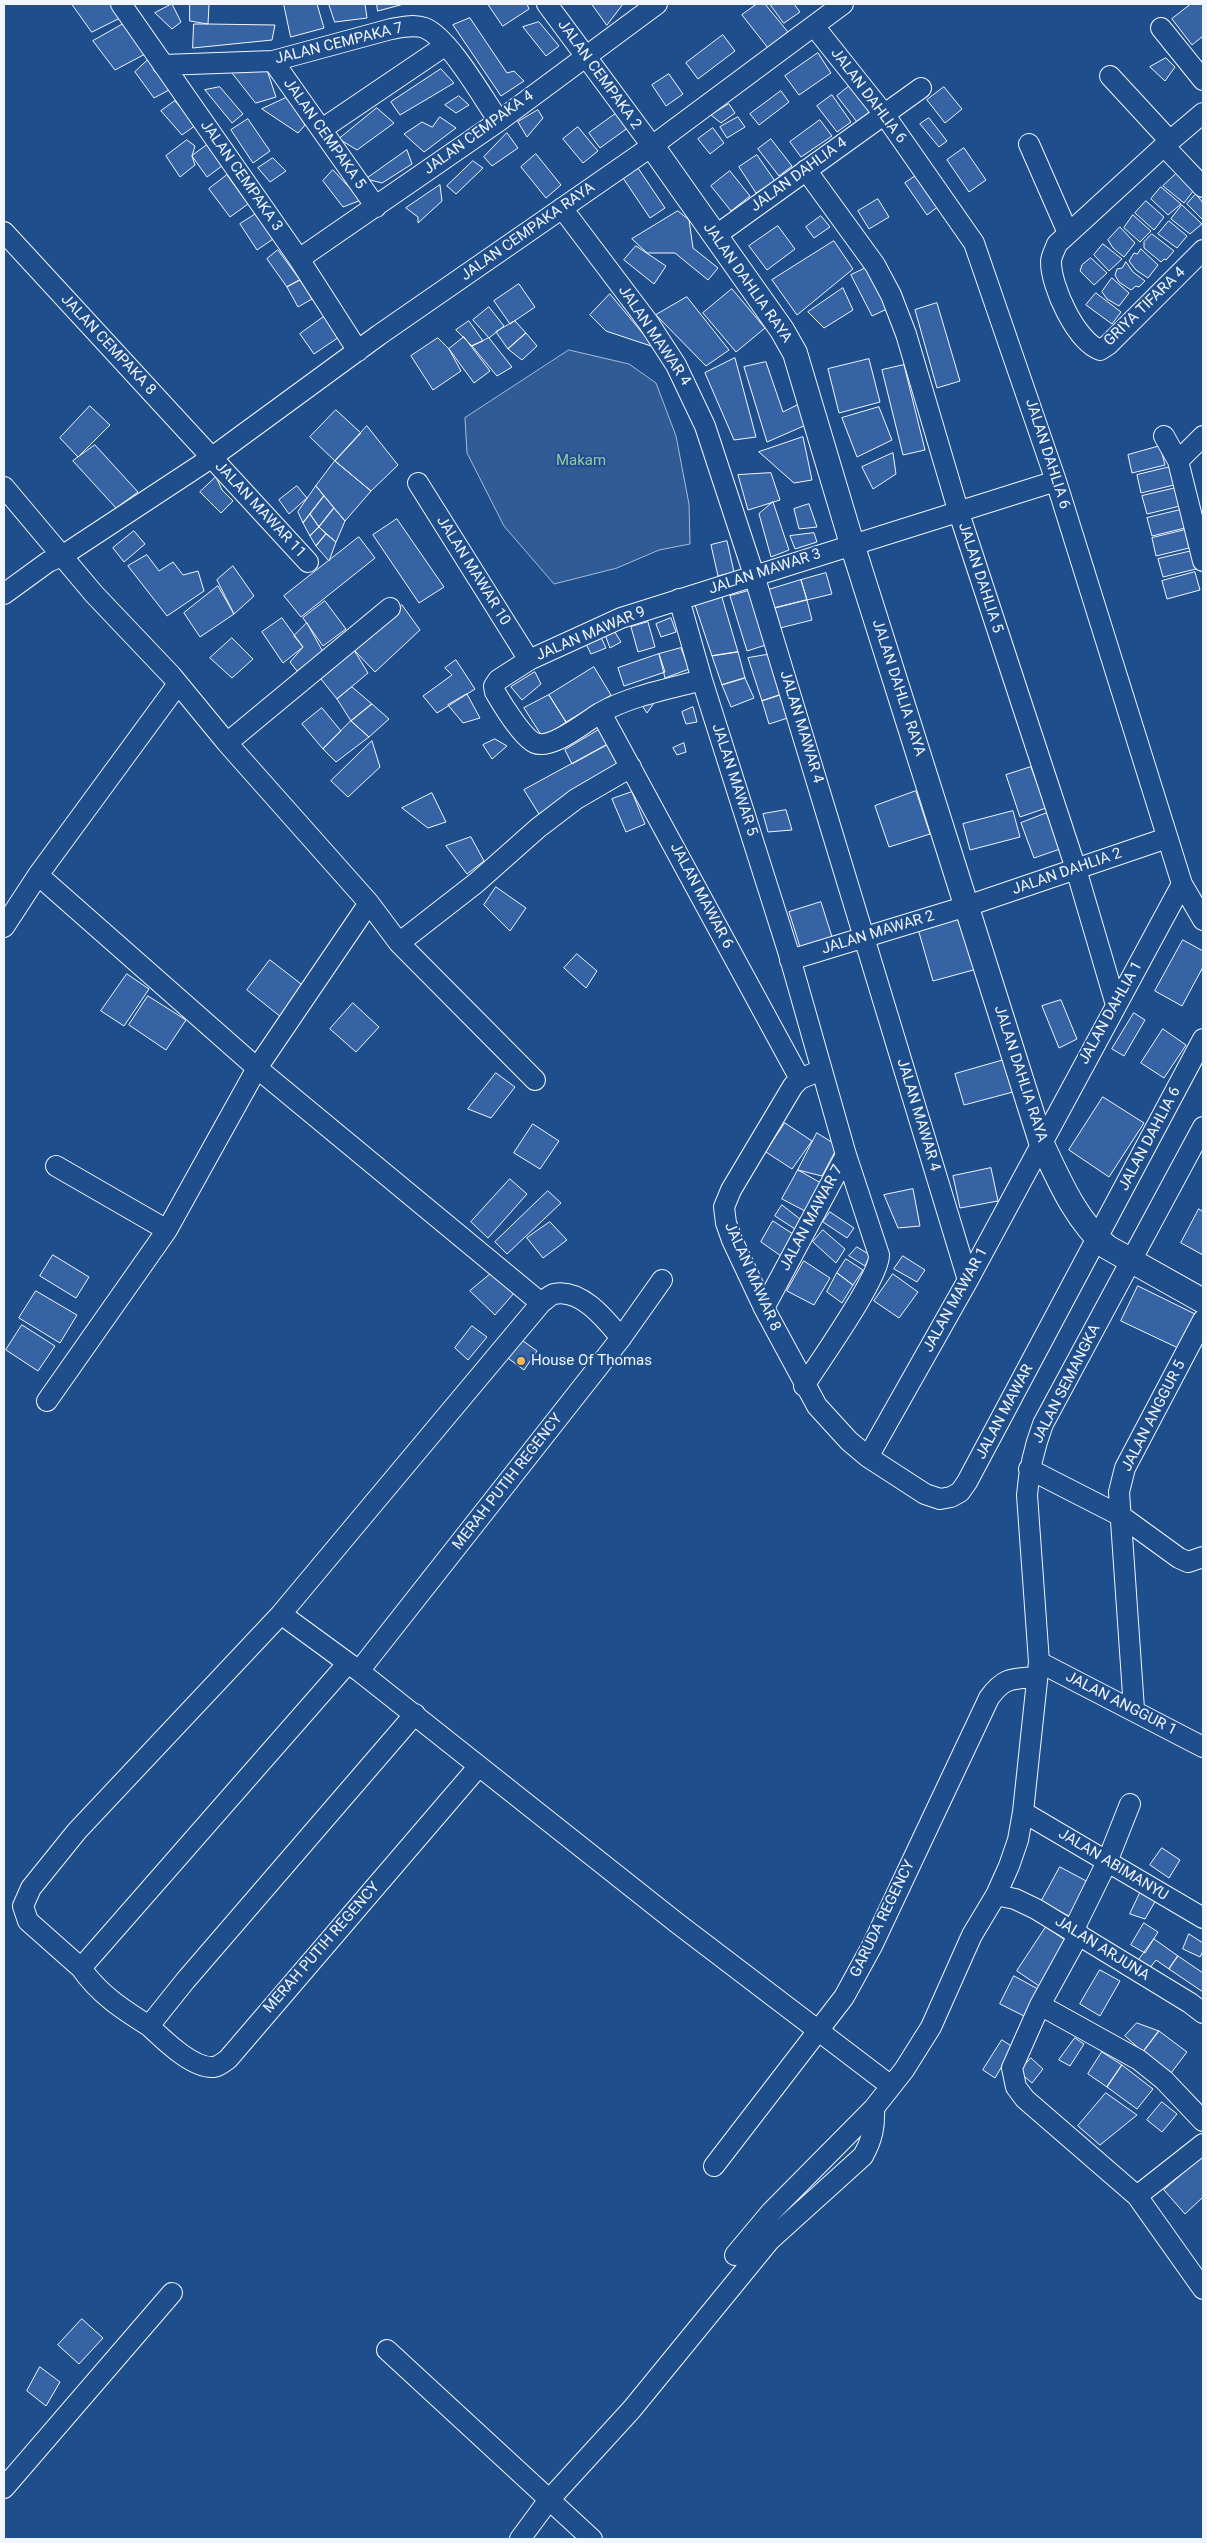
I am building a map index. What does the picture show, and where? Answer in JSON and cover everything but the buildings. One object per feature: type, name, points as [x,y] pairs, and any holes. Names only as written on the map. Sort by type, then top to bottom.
[{"type":"street","name":"JALAN CEMPAKA 3","points":[[121,4],[299,260],[358,351]]},
{"type":"street","name":"JALAN CEMPAKA 2","points":[[547,4],[652,146]]},
{"type":"street","name":"JALAN CEMPAKA 4","points":[[299,260],[499,121],[657,4]]},
{"type":"street","name":"JALAN CEMPAKA RAYA","points":[[4,594],[48,562],[62,556],[211,458],[358,351],[652,146],[843,4]]},
{"type":"street","name":"JALAN CEMPAKA 7","points":[[163,65],[273,61],[410,26],[423,28],[435,34],[446,45],[499,121]]},
{"type":"street","name":"JALAN DAHLIA 6","points":[[814,26],[884,114],[974,243],[1056,481],[1182,884],[1203,920]]},
{"type":"street","points":[[1161,28],[1203,80]]},
{"type":"street","points":[[322,130],[446,45]]},
{"type":"street","name":"JALAN CEMPAKA 5","points":[[273,61],[376,207]]},
{"type":"street","points":[[1110,76],[1203,187]]},
{"type":"street","name":"JALAN DAHLIA 4","points":[[715,236],[921,88]]},
{"type":"street","name":"GRIYA TIFARA 4","points":[[1203,113],[1167,143],[1057,244],[1051,259],[1052,274],[1081,337],[1091,347],[1100,350],[1108,345],[1203,250]]},
{"type":"street","points":[[1029,144],[1068,233]]},
{"type":"street","name":"JALAN DAHLIA RAYA","points":[[652,146],[782,330],[795,353],[852,544],[1041,1142],[1066,1197],[1115,1252]]},
{"type":"street","name":"JALAN DAHLIA 5","points":[[806,170],[875,265],[891,295],[906,334],[958,510],[1076,869],[1116,1005]]},
{"type":"street","name":"JALAN MAWAR 4","points":[[562,208],[648,322],[691,392],[705,426],[754,576],[968,1280]]},
{"type":"street","name":"JALAN CEMPAKA 8","points":[[4,232],[211,458]]},
{"type":"street","points":[[1164,436],[1178,461],[1200,530],[1203,561]]},
{"type":"street","points":[[1178,461],[1203,436]]},
{"type":"street","name":"JALAN MAWAR 11","points":[[211,458],[308,562]]},
{"type":"street","name":"JALAN MAWAR 3","points":[[678,599],[958,510],[1056,481]]},
{"type":"street","name":"JALAN MAWAR 10","points":[[418,483],[529,660]]},
{"type":"street","points":[[4,487],[94,594],[178,684],[227,743],[368,902],[399,943],[535,1080]]},
{"type":"street","name":"JALAN MAWAR 9","points":[[678,599],[589,631],[529,660],[498,680],[494,686],[495,692],[526,735],[535,743],[549,744],[601,712],[640,697],[702,680]]},
{"type":"street","name":"JALAN MAWAR 5","points":[[678,599],[790,960],[846,1155],[875,1240],[879,1263],[870,1282],[804,1386]]},
{"type":"street","points":[[227,743],[390,608]]},
{"type":"street","points":[[4,927],[38,875],[178,684]]},
{"type":"street","name":"JALAN MAWAR 6","points":[[601,712],[800,1079]]},
{"type":"street","points":[[399,943],[476,883],[538,828],[576,799],[631,767]]},
{"type":"street","name":"JALAN DAHLIA 2","points":[[967,906],[1167,838]]},
{"type":"street","points":[[38,875],[257,1068],[541,1303],[554,1294],[570,1295],[582,1300],[609,1323],[621,1338]]},
{"type":"street","name":"JALAN DAHLIA 1","points":[[1041,1142],[1182,884]]},
{"type":"street","points":[[47,1401],[167,1230],[257,1068],[368,902]]},
{"type":"street","name":"JALAN MAWAR 2","points":[[790,960],[967,906]]},
{"type":"street","name":"JALAN DAHLIA 6","points":[[1115,1252],[1203,1039]]},
{"type":"street","name":"JALAN MAWAR 8","points":[[821,1070],[800,1079],[788,1093],[731,1190],[724,1208],[726,1223],[732,1240],[804,1386],[832,1424],[868,1457]]},
{"type":"street","points":[[1203,1127],[1115,1252],[1203,1301]]},
{"type":"street","name":"JALAN MAWAR 1","points":[[868,1457],[968,1280],[1041,1142]]},
{"type":"street","name":"JALAN MAWAR 7","points":[[764,1308],[846,1155]]},
{"type":"street","points":[[56,1166],[167,1230]]},
{"type":"street","name":"JALAN MAWAR","points":[[868,1457],[924,1494],[940,1499],[951,1497],[960,1492],[1115,1252]]},
{"type":"street","name":"JALAN SEMANGKA","points":[[735,2255],[771,2212],[874,2108],[904,2070],[931,2027],[972,1935],[1010,1866],[1018,1840],[1023,1812],[1038,1669],[1027,1494],[1029,1469],[1043,1424],[1115,1252]]},
{"type":"street","name":"MERAH PUTIH REGENCY","points":[[81,1968],[354,1667],[621,1338],[662,1280]]},
{"type":"street","name":"MERAH PUTIH REGENCY","points":[[479,1766],[228,2059],[217,2067],[201,2066],[166,2042],[149,2026],[118,2007],[100,1991],[81,1968],[28,1921],[23,1906],[31,1888],[77,1832],[281,1614],[541,1303]]},
{"type":"street","name":"JALAN ANGGUR 5","points":[[1134,1710],[1119,1492],[1125,1468],[1203,1320]]},
{"type":"street","points":[[1029,1469],[1120,1516],[1179,1558],[1188,1562],[1203,1557]]},
{"type":"street","points":[[281,1614],[415,1714],[677,1923],[891,2086]]},
{"type":"street","name":"JALAN ANGGUR 1","points":[[1038,1669],[1134,1710],[1203,1747]]},
{"type":"street","name":"GARUDA REGENCY","points":[[714,2166],[844,1997],[872,1946],[989,1698],[999,1684],[1038,1669]]},
{"type":"street","points":[[149,2026],[184,1981],[415,1714]]},
{"type":"street","points":[[1130,1804],[1076,1933],[1040,2005],[1012,2068],[1016,2087],[1025,2099],[1137,2196],[1203,2289]]},
{"type":"street","name":"JALAN ABIMANYU","points":[[1023,1812],[1203,1918]]},
{"type":"street","name":"JALAN ARJUNA","points":[[996,1894],[1014,1898],[1036,1909],[1148,1979],[1190,2002],[1203,2013]]},
{"type":"street","points":[[1040,2005],[1140,2060],[1164,2080],[1203,2121]]},
{"type":"street","points":[[520,2539],[548,2501],[632,2409],[770,2240],[863,2156],[871,2141],[875,2124],[874,2108]]},
{"type":"street","points":[[1137,2196],[1203,2144]]},
{"type":"street","points":[[4,2488],[172,2293]]},
{"type":"street","points":[[388,2350],[548,2501],[592,2539]]},
{"type":"shaded area","name":"Makam","points":[[569,350],[629,364],[656,383],[676,436],[689,504],[690,544],[659,550],[617,568],[554,584],[504,526],[467,453],[465,418]]},
{"type":"place","name":"House Of Thomas","points":[[521,1361]]}]
